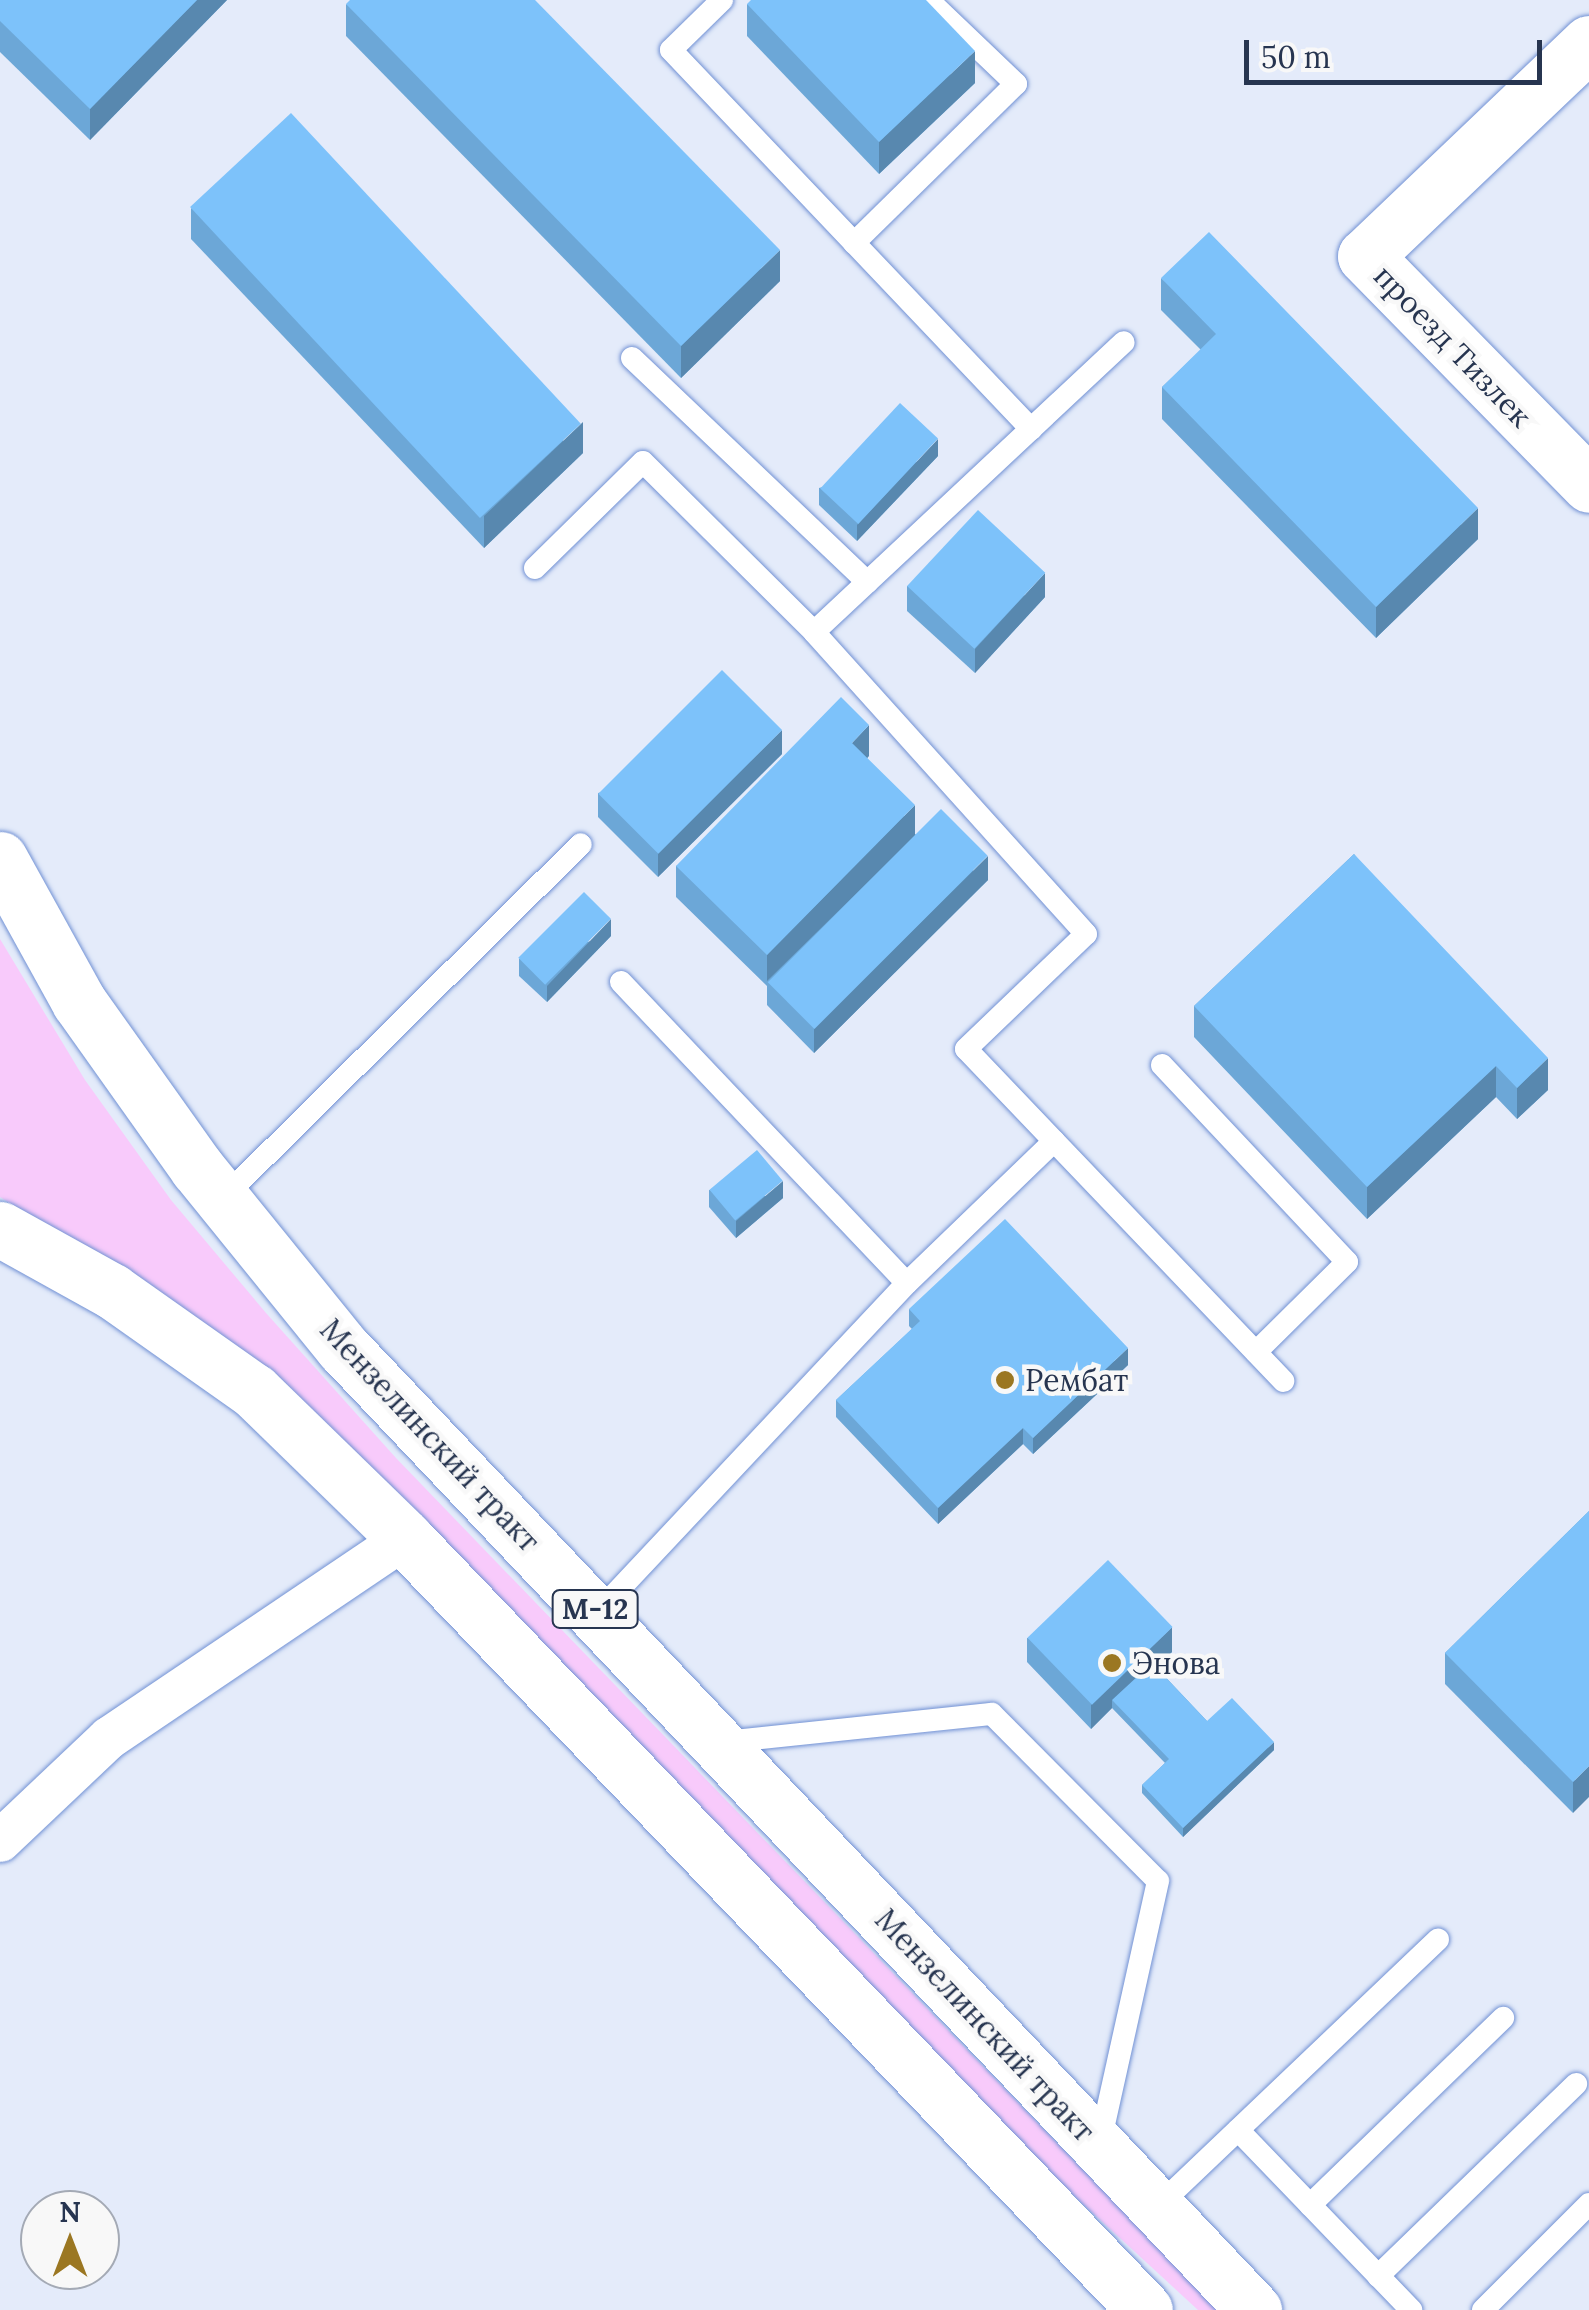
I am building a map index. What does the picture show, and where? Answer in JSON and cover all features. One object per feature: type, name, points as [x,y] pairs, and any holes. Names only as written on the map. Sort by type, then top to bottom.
[{"type":"main road","name":"проезд Тизлек","points":[[1589,43],[1365,256],[1589,485]]},
{"type":"main road","name":"Мензелинский тракт","points":[[0,859],[79,1002],[222,1198],[343,1348],[598,1612],[1254,2310]]},
{"type":"main road","name":"М-12","points":[[0,1229],[112,1291],[254,1392],[405,1538],[1145,2310]]},
{"type":"street","points":[[0,1841],[108,1738],[405,1538]]},
{"type":"lane","points":[[722,0],[671,50],[1031,429]]},
{"type":"lane","points":[[854,243],[1016,84],[928,0]]},
{"type":"lane","points":[[814,632],[1124,342]]},
{"type":"lane","points":[[632,358],[867,582]]},
{"type":"lane","points":[[535,568],[643,462],[814,632],[1086,934],[966,1049],[1283,1381]]},
{"type":"lane","points":[[222,1198],[581,844]]},
{"type":"lane","points":[[622,982],[907,1283]]},
{"type":"lane","points":[[1162,1065],[1347,1262],[1256,1352]]},
{"type":"lane","points":[[598,1612],[907,1283],[1054,1141]]},
{"type":"lane","points":[[720,1742],[992,1714],[1158,1881],[1099,2146]]},
{"type":"lane","points":[[1157,2207],[1438,1939]]},
{"type":"lane","points":[[1310,2205],[1504,2018]]},
{"type":"lane","points":[[1378,2276],[1576,2084]]},
{"type":"lane","points":[[1238,2130],[1411,2310]]},
{"type":"lane","points":[[1482,2310],[1589,2204]]},
{"type":"shaded area","points":[[0,939],[85,1080],[171,1200],[266,1313],[396,1458],[1218,2310],[1198,2310],[1033,2158],[247,1356],[0,1197]]},
{"type":"building","points":[[0,0],[197,0],[90,109],[0,21]]},
{"type":"building","points":[[350,0],[535,0],[780,250],[681,346],[346,4]]},
{"type":"building","points":[[751,0],[926,0],[975,51],[879,142],[747,4]]},
{"type":"building","points":[[291,113],[581,424],[480,518],[190,207]]},
{"type":"building","points":[[1209,232],[1478,508],[1376,607],[1162,387],[1216,334],[1161,278]]},
{"type":"building","points":[[900,403],[938,438],[858,524],[820,489]]},
{"type":"building","points":[[978,510],[1045,573],[974,649],[907,586]]},
{"type":"building","points":[[722,670],[782,730],[658,854],[598,794]]},
{"type":"building","points":[[841,697],[869,725],[852,743],[915,805],[767,955],[676,866]]},
{"type":"building","points":[[941,809],[988,856],[814,1029],[768,982]]},
{"type":"building","points":[[1354,854],[1548,1058],[1517,1088],[1496,1066],[1367,1187],[1194,1006]]},
{"type":"building","points":[[584,892],[611,919],[545,985],[518,958]]},
{"type":"building","points":[[757,1150],[783,1181],[735,1220],[710,1190]]},
{"type":"building","points":[[1005,1219],[1128,1348],[1033,1438],[1023,1428],[938,1508],[836,1400],[920,1321],[909,1309]]},
{"type":"building","points":[[1589,1511],[1589,1766],[1573,1782],[1445,1653]]},
{"type":"building","points":[[1108,1560],[1173,1627],[1092,1705],[1027,1638]]},
{"type":"building","points":[[1152,1663],[1207,1721],[1232,1698],[1274,1742],[1183,1828],[1142,1785],[1169,1759],[1112,1700]]},
{"type":"place","name":"Рембат","points":[[1005,1380]]},
{"type":"place","name":"Энова","points":[[1112,1663]]}]
